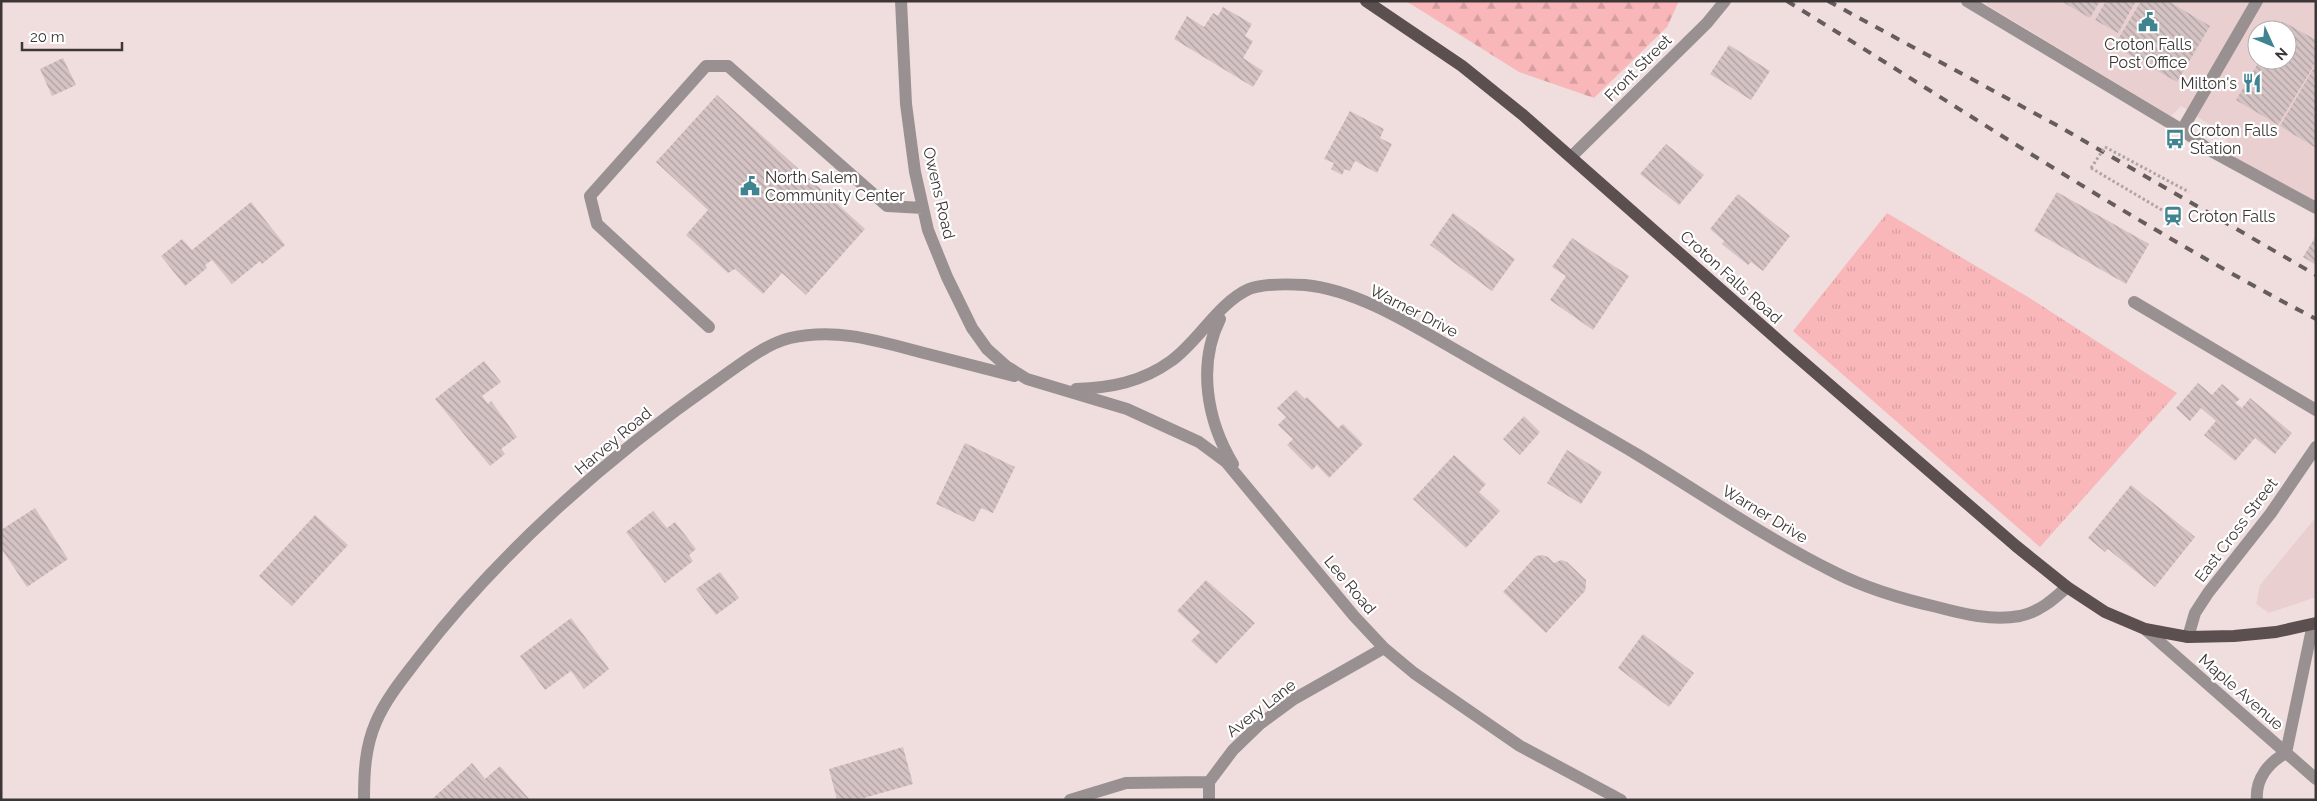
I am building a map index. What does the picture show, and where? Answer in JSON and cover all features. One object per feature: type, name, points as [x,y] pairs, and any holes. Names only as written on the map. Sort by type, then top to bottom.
[{"type":"main road","name":"Croton Falls Road","points":[[1366,1],[1462,66],[1572,156],[1793,354],[2067,587]]},
{"type":"main road","points":[[2067,587],[2105,612],[2146,629],[2188,637],[2234,636],[2276,632],[2314,623]]},
{"type":"street","name":"Owens Road","points":[[900,1],[906,104],[915,172],[928,230],[947,277],[972,328],[987,349],[1006,366],[1027,379],[1066,390]]},
{"type":"street","name":"Front Street","points":[[1572,156],[1706,23],[1725,1]]},
{"type":"street","points":[[1967,1],[2182,130],[2211,151],[2316,208]]},
{"type":"street","points":[[2182,130],[2258,1]]},
{"type":"street","points":[[709,327],[597,224],[590,196],[706,66],[728,66],[887,206],[923,208]]},
{"type":"street","name":"Warner Drive","points":[[1066,390],[1104,389],[1139,379],[1171,362],[1200,336],[1226,305],[1249,289],[1276,284],[1306,285],[1341,293],[1374,306],[1424,332],[1622,446],[1779,543],[1838,574],[1898,598],[1984,618],[2020,616],[2046,606],[2067,587]]},
{"type":"street","points":[[2134,302],[2316,410]]},
{"type":"street","points":[[1226,305],[1214,331],[1207,364],[1209,404],[1222,446],[1248,487]]},
{"type":"street","name":"Harvey Road","points":[[364,800],[365,757],[376,721],[398,685],[440,631],[494,571],[617,456],[754,355],[787,338],[821,333],[859,336],[1027,379]]},
{"type":"street","name":"Lee Road","points":[[1066,390],[1127,409],[1199,442],[1226,462],[1354,616],[1384,648],[1414,673],[1520,746],[1621,800]]},
{"type":"street","name":"East Cross Street","points":[[2188,637],[2196,613],[2208,593],[2271,513],[2316,447]]},
{"type":"street","points":[[2257,800],[2256,792],[2261,777],[2272,760],[2286,753],[2314,623]]},
{"type":"street","name":"Maple Avenue","points":[[2146,629],[2316,779]]},
{"type":"street","name":"Avery Lane","points":[[1210,782],[1232,750],[1260,724],[1294,699],[1384,648]]},
{"type":"street","points":[[1070,800],[1126,783],[1210,782],[1209,800]]},
{"type":"path","points":[[2167,213],[2092,168],[2105,147],[2189,192]]},
{"type":"shaded area","points":[[1986,1],[2316,1],[2316,202],[2231,155],[2225,135],[2181,106],[2171,116],[1987,5]]},
{"type":"shaded area","points":[[2316,517],[2316,597],[2269,613],[2256,604],[2260,585]]},
{"type":"green space","points":[[1406,1],[1679,1],[1667,27],[1594,98],[1519,72]]},
{"type":"green space","points":[[1887,213],[2028,297],[2177,393],[2040,547],[1793,331]]},
{"type":"building","points":[[2061,1],[2100,1],[2090,18]]},
{"type":"building","points":[[2106,1],[2136,1],[2118,33],[2095,20]]},
{"type":"building","points":[[2141,1],[2168,1],[2210,26],[2177,82],[2114,46]]},
{"type":"building","points":[[1223,7],[1252,24],[1245,36],[1253,41],[1243,58],[1263,71],[1253,87],[1174,39],[1187,16],[1204,27],[1213,13],[1218,16]]},
{"type":"building","points":[[2297,29],[2316,40],[2316,62],[2278,125],[2236,100],[2254,70],[2297,70]]},
{"type":"building","points":[[1729,45],[1770,71],[1751,100],[1710,74]]},
{"type":"building","points":[[63,58],[76,85],[52,96],[40,69]]},
{"type":"building","points":[[2316,64],[2316,112],[2310,121],[2316,113],[2316,148],[2280,126]]},
{"type":"building","name":"North Salem Community Center","points":[[717,95],[865,229],[806,295],[782,273],[763,294],[735,269],[728,273],[686,235],[708,210],[656,162]]},
{"type":"building","points":[[1350,111],[1384,129],[1380,138],[1392,144],[1377,173],[1355,161],[1350,171],[1345,169],[1342,175],[1331,169],[1334,163],[1324,159]]},
{"type":"building","points":[[1666,144],[1704,175],[1679,205],[1640,174]]},
{"type":"building","points":[[2057,192],[2149,244],[2126,284],[2034,231]]},
{"type":"building","points":[[1738,194],[1790,236],[1763,271],[1751,262],[1748,265],[1722,244],[1724,241],[1710,229]]},
{"type":"building","points":[[251,202],[285,245],[262,264],[260,261],[232,284],[212,260],[205,265],[207,268],[185,286],[161,256],[182,239],[192,250]]},
{"type":"building","points":[[1453,213],[1515,259],[1492,291],[1430,245]]},
{"type":"building","points":[[2316,236],[2316,265],[2303,257]]},
{"type":"building","points":[[1572,238],[1629,276],[1593,330],[1550,300],[1566,276],[1552,267]]},
{"type":"building","points":[[484,361],[501,382],[482,396],[488,404],[491,401],[517,437],[501,449],[505,454],[490,466],[435,399]]},
{"type":"building","points":[[2198,383],[2212,395],[2222,384],[2240,399],[2235,403],[2242,408],[2250,398],[2292,433],[2275,454],[2255,438],[2235,461],[2204,435],[2216,421],[2201,408],[2190,421],[2176,408]]},
{"type":"building","points":[[1296,390],[1305,399],[1307,397],[1338,428],[1343,424],[1363,444],[1329,478],[1317,465],[1312,470],[1287,445],[1293,439],[1278,425],[1286,417],[1277,408]]},
{"type":"building","points":[[1524,416],[1540,432],[1520,455],[1503,439]]},
{"type":"building","points":[[965,443],[1015,467],[993,513],[981,508],[974,522],[936,504]]},
{"type":"building","points":[[1567,450],[1602,472],[1581,504],[1547,483]]},
{"type":"building","points":[[1454,455],[1486,484],[1479,492],[1500,511],[1466,548],[1413,499]]},
{"type":"building","points":[[2131,485],[2195,537],[2155,587],[2108,549],[2105,552],[2088,538]]},
{"type":"building","points":[[35,508],[68,559],[27,587],[1,548],[1,530]]},
{"type":"building","points":[[653,511],[667,528],[675,522],[696,549],[689,555],[693,561],[665,583],[626,532]]},
{"type":"building","points":[[315,515],[348,545],[292,606],[259,576]]},
{"type":"building","points":[[1536,556],[1548,557],[1554,563],[1561,560],[1567,562],[1586,580],[1585,591],[1546,633],[1503,592]]},
{"type":"building","points":[[720,572],[739,598],[716,615],[696,589]]},
{"type":"building","points":[[1206,580],[1255,623],[1216,664],[1191,641],[1200,632],[1177,611]]},
{"type":"building","points":[[571,618],[609,669],[584,689],[571,671],[545,690],[520,656]]},
{"type":"building","points":[[1643,634],[1694,673],[1669,707],[1618,668]]},
{"type":"building","points":[[903,747],[913,784],[857,800],[837,800],[829,769]]},
{"type":"building","points":[[472,763],[485,779],[500,766],[530,800],[431,800]]},
{"type":"railway","points":[[1787,1],[2114,205],[2316,319]]},
{"type":"railway","points":[[1828,1],[2060,127],[2316,275]]},
{"type":"place","name":"Croton Falls Post Office","points":[[2148,22]]},
{"type":"place","name":"Milton's","points":[[2252,83]]},
{"type":"place","name":"Croton Falls Station","points":[[2175,139]]},
{"type":"place","name":"North Salem Community Center","points":[[750,186]]},
{"type":"place","name":"Croton Falls","points":[[2173,216]]}]
